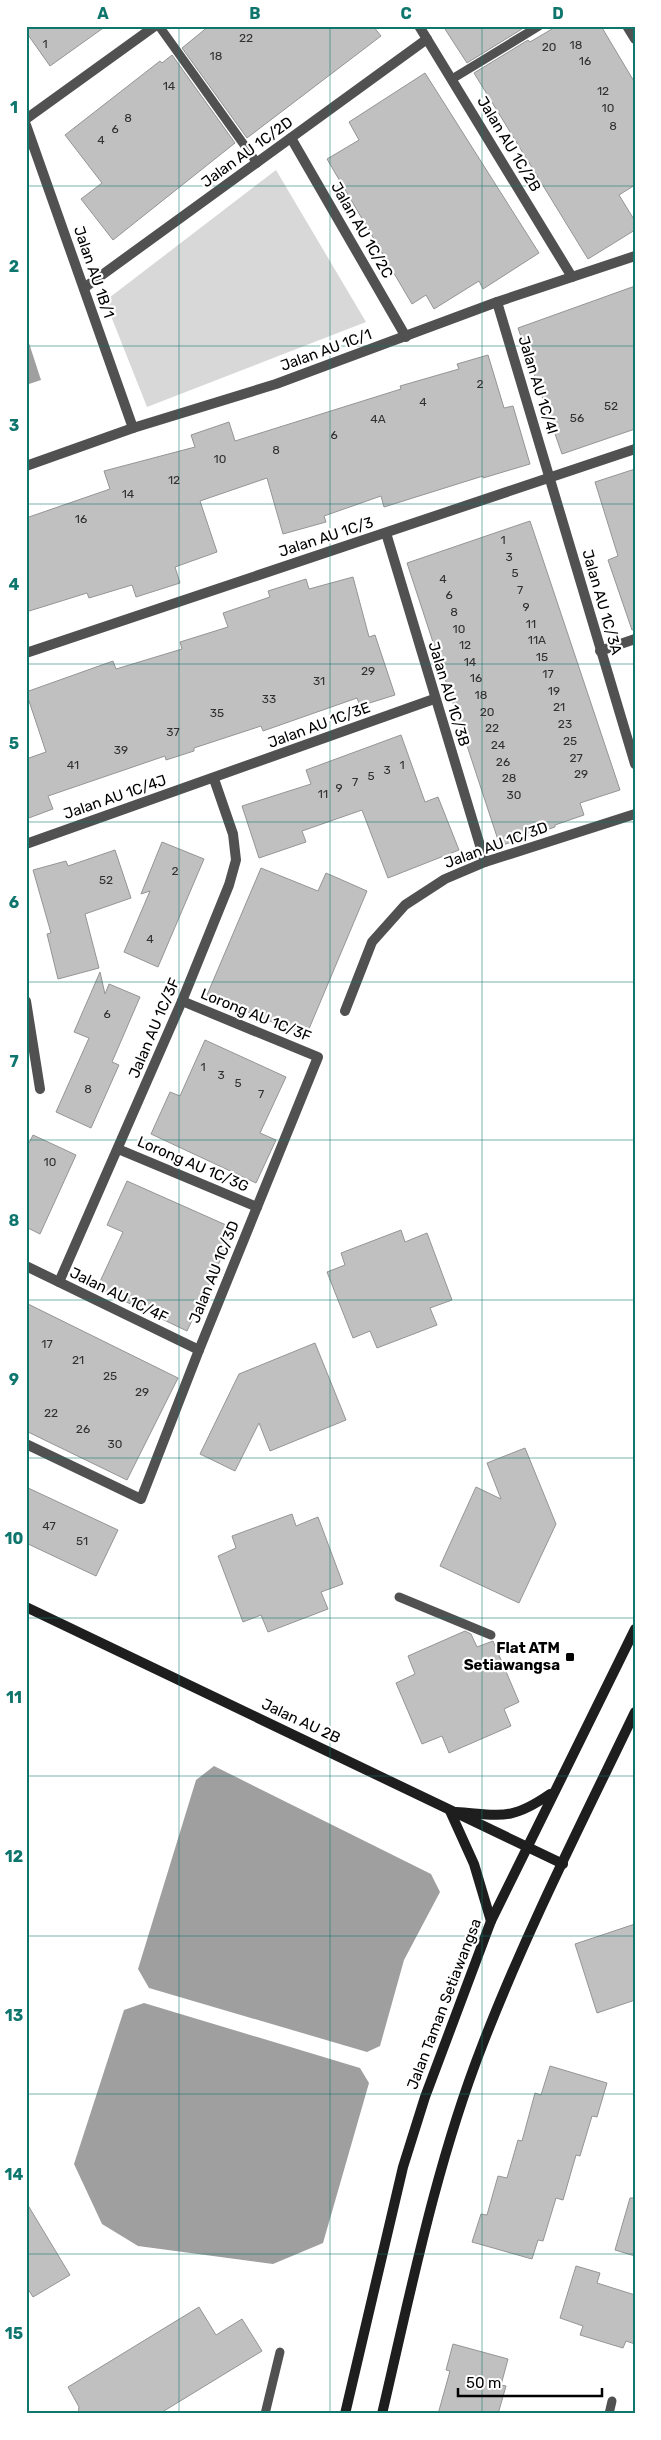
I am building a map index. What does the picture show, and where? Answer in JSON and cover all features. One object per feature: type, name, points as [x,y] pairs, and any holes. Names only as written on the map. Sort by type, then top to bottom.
[{"type":"main road","name":"Jalan AU 2B","points":[[26,1607],[563,1864]]},
{"type":"main road","name":"Jalan Taman Setiawangsa","points":[[345,2414],[403,2167],[425,2097],[491,1921],[552,1792],[635,1629]]},
{"type":"main road","points":[[382,2414],[438,2178],[478,2056],[509,1980],[635,1712]]},
{"type":"main road","points":[[491,1921],[474,1864],[450,1811],[510,1816],[528,1809],[552,1792]]},
{"type":"street","points":[[26,119],[157,26]]},
{"type":"street","name":"Jalan AU 1C/2B","points":[[419,26],[572,277]]},
{"type":"street","points":[[626,26],[635,39]]},
{"type":"street","name":"Jalan AU 1C/2D","points":[[84,288],[427,39]]},
{"type":"street","name":"Jalan AU 1B/1","points":[[26,125],[133,428]]},
{"type":"street","name":"Jalan AU 1C/2C","points":[[291,138],[406,337]]},
{"type":"street","name":"Jalan AU 1C/1","points":[[26,466],[133,428],[276,384],[497,302],[635,256]]},
{"type":"street","name":"Jalan AU 1C/4I","points":[[497,302],[550,476]]},
{"type":"street","name":"Jalan AU 1C/3","points":[[26,653],[635,449]]},
{"type":"street","name":"Jalan AU 1C/3A","points":[[550,476],[600,651],[635,764]]},
{"type":"street","name":"Jalan AU 1C/3B","points":[[386,533],[434,699],[485,862]]},
{"type":"street","points":[[600,651],[635,639]]},
{"type":"street","name":"Jalan AU 1C/3E","points":[[214,779],[434,699]]},
{"type":"street","name":"Jalan AU 1C/4J","points":[[26,844],[214,779]]},
{"type":"street","name":"Jalan AU 1C/3F","points":[[59,1282],[182,1000],[229,886],[236,860],[233,834],[214,779]]},
{"type":"street","name":"Jalan AU 1C/3D","points":[[345,1011],[372,942],[405,905],[445,879],[485,862],[635,814]]},
{"type":"street","name":"Lorong AU 1C/3F","points":[[182,1000],[318,1057]]},
{"type":"street","points":[[26,1001],[40,1089]]},
{"type":"street","name":"Jalan AU 1C/3D","points":[[26,1444],[141,1499],[199,1350],[318,1057]]},
{"type":"street","name":"Lorong AU 1C/3G","points":[[118,1149],[257,1207]]},
{"type":"street","name":"Jalan AU 1C/4F","points":[[26,1266],[199,1350]]},
{"type":"lane","points":[[157,26],[256,163]]},
{"type":"lane","points":[[452,80],[539,26]]},
{"type":"lane","points":[[399,1597],[491,1635]]},
{"type":"lane","points":[[265,2414],[280,2352]]},
{"type":"lane","points":[[609,2414],[612,2401]]},
{"type":"shaded area","points":[[276,170],[366,322],[147,407],[105,301]]},
{"type":"shaded area","points":[[26,334],[41,380],[26,385]]},
{"type":"shaded area","points":[[214,1766],[431,1874],[440,1892],[404,1960],[380,2046],[367,2052],[149,1988],[138,1969],[196,1780]]},
{"type":"shaded area","points":[[144,2003],[360,2068],[369,2083],[323,2243],[273,2264],[138,2246],[102,2224],[74,2164],[124,2010]]},
{"type":"building","points":[[26,26],[106,26],[50,66],[26,32]]},
{"type":"building","points":[[209,26],[373,26],[381,36],[247,138],[182,48]]},
{"type":"building","points":[[443,26],[520,26],[522,29],[467,63]]},
{"type":"building","points":[[557,26],[601,26],[635,83],[635,185],[619,195],[635,221],[635,230],[588,259],[474,73],[528,40],[530,42]]},
{"type":"building","points":[[172,55],[235,143],[113,240],[81,199],[102,183],[65,135],[160,61],[162,63]]},
{"type":"building","points":[[425,73],[539,253],[483,289],[479,281],[434,309],[426,295],[412,304],[327,159],[359,140],[349,122]]},
{"type":"building","points":[[635,286],[635,429],[562,454],[518,328]]},
{"type":"building","points":[[488,355],[504,408],[513,406],[530,464],[483,478],[483,476],[384,507],[381,496],[324,516],[326,522],[283,534],[267,478],[200,501],[217,552],[175,567],[180,583],[136,597],[132,585],[89,598],[87,593],[26,612],[26,518],[110,489],[104,471],[195,447],[191,435],[229,422],[235,441],[401,389],[400,386],[459,369],[457,364]]},
{"type":"building","points":[[635,469],[635,629],[632,630],[608,560],[618,556],[595,482]]},
{"type":"building","points":[[530,521],[620,790],[580,803],[584,815],[500,846],[407,563]]},
{"type":"building","points":[[353,577],[369,637],[375,635],[395,695],[360,706],[357,698],[263,731],[261,726],[194,748],[194,751],[166,760],[165,756],[48,796],[53,809],[26,819],[26,759],[46,752],[26,692],[113,661],[116,669],[182,649],[180,642],[228,627],[223,613],[270,597],[268,591],[306,579],[309,589]]},
{"type":"building","points":[[401,735],[425,802],[438,797],[459,850],[388,878],[362,810],[302,831],[306,842],[259,858],[242,806],[311,784],[306,770]]},
{"type":"building","points":[[162,842],[204,859],[158,967],[124,952],[150,891],[141,894]]},
{"type":"building","points":[[115,850],[131,898],[85,914],[99,968],[58,979],[47,934],[51,933],[33,870],[66,861],[68,866]]},
{"type":"building","points":[[261,868],[318,891],[326,873],[367,891],[306,1036],[207,995]]},
{"type":"building","points":[[100,972],[105,994],[109,984],[140,997],[112,1062],[119,1065],[91,1128],[56,1112],[89,1038],[74,1032]]},
{"type":"building","points":[[205,1040],[286,1077],[260,1133],[276,1140],[256,1183],[151,1134],[170,1092],[180,1096]]},
{"type":"building","points":[[33,1135],[76,1155],[40,1234],[26,1227],[26,1149]]},
{"type":"building","points":[[127,1181],[235,1229],[187,1331],[97,1288],[123,1232],[107,1225]]},
{"type":"building","points":[[401,1230],[405,1242],[427,1233],[452,1300],[430,1308],[437,1325],[377,1348],[370,1331],[353,1338],[327,1272],[345,1265],[341,1253]]},
{"type":"building","points":[[26,1303],[178,1378],[127,1480],[26,1431]]},
{"type":"building","points":[[315,1343],[346,1420],[270,1451],[259,1423],[235,1471],[200,1454],[239,1374]]},
{"type":"building","points":[[525,1448],[556,1524],[519,1603],[440,1566],[476,1487],[501,1499],[487,1463]]},
{"type":"building","points":[[26,1487],[118,1530],[96,1576],[26,1543]]},
{"type":"building","points":[[292,1514],[296,1526],[318,1517],[343,1584],[321,1592],[328,1609],[268,1632],[261,1615],[243,1622],[218,1556],[236,1548],[232,1536]]},
{"type":"building","points":[[465,1631],[471,1634],[477,1647],[493,1641],[519,1702],[504,1709],[511,1726],[449,1753],[442,1736],[422,1744],[396,1683],[415,1674],[408,1656]]},
{"type":"building","points":[[635,1924],[635,2000],[597,2013],[575,1944]]},
{"type":"building","points":[[550,2066],[607,2083],[597,2117],[592,2116],[580,2156],[576,2155],[563,2200],[556,2198],[543,2241],[538,2240],[532,2259],[472,2242],[481,2214],[487,2215],[498,2176],[507,2178],[518,2140],[522,2141],[535,2093],[541,2095]]},
{"type":"building","points":[[630,2198],[635,2198],[635,2256],[615,2250]]},
{"type":"building","points":[[26,2202],[70,2275],[33,2297],[26,2286]]},
{"type":"building","points":[[576,2266],[600,2273],[597,2283],[635,2295],[635,2344],[626,2341],[623,2348],[580,2335],[583,2326],[560,2318]]},
{"type":"building","points":[[199,2307],[216,2335],[242,2319],[262,2351],[159,2414],[78,2414],[79,2407],[68,2387]]},
{"type":"building","points":[[453,2344],[508,2359],[501,2385],[506,2386],[498,2414],[438,2414],[450,2371],[446,2370]]},
{"type":"place","name":"Flat ATM Setiawangsa","points":[[570,1657]]}]
